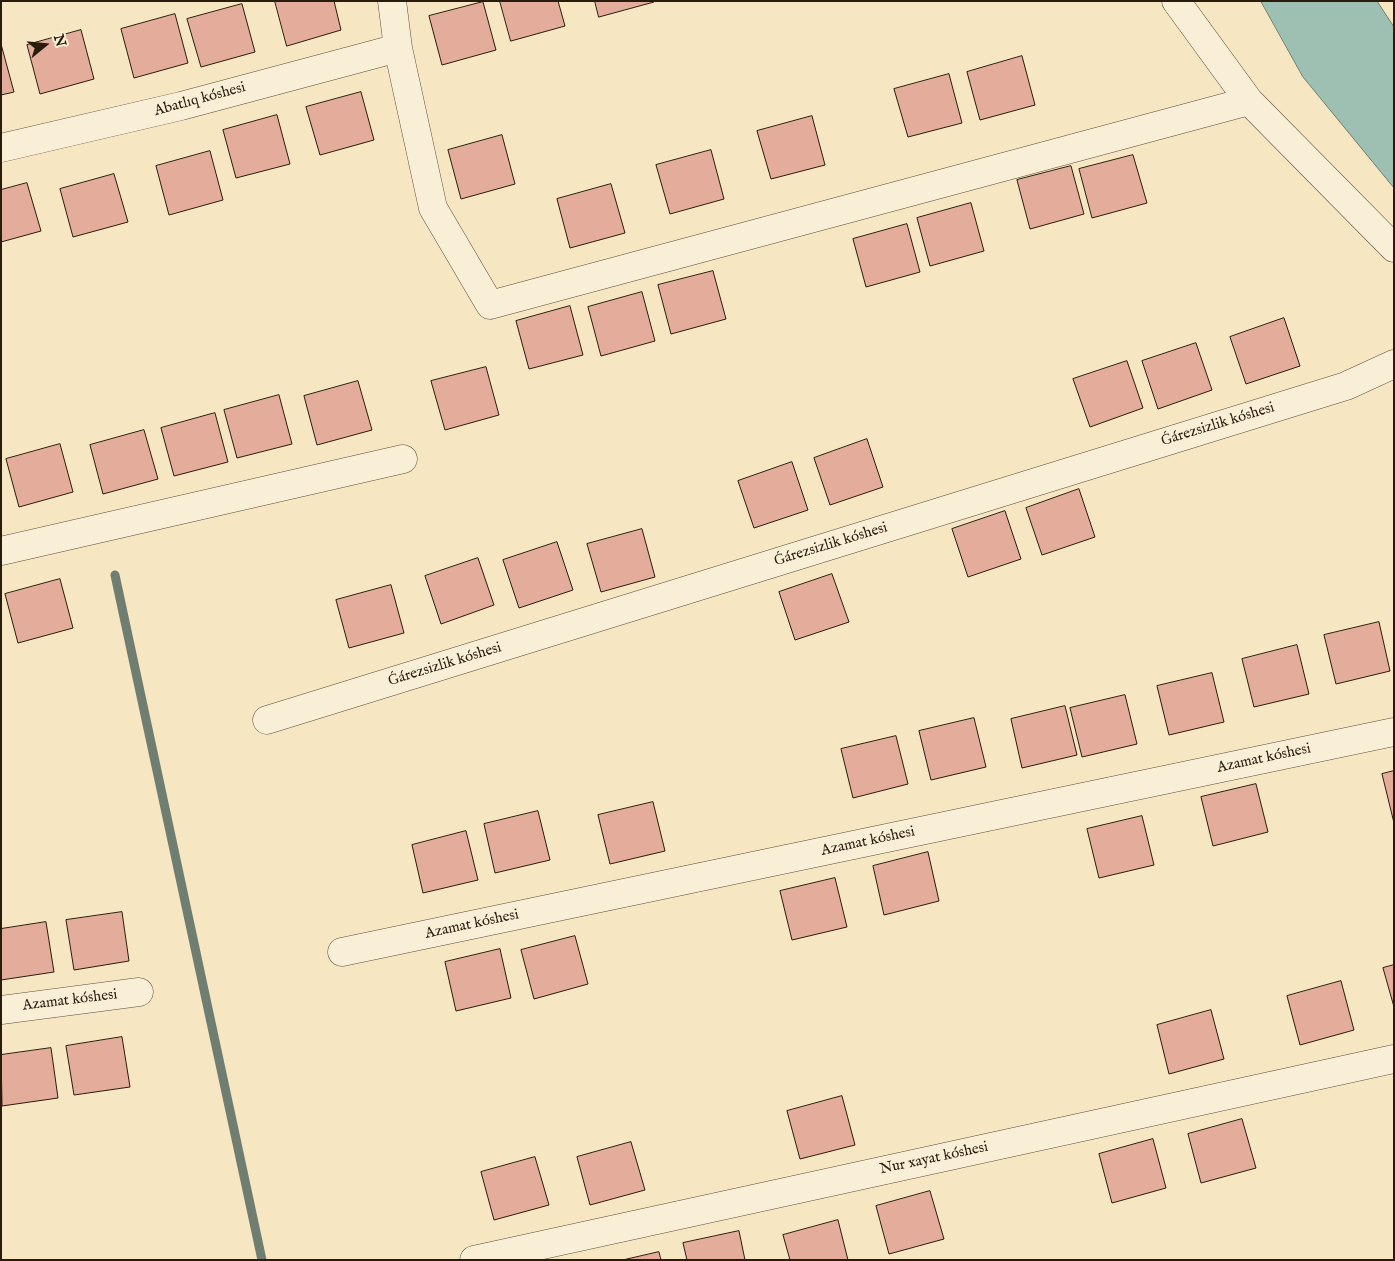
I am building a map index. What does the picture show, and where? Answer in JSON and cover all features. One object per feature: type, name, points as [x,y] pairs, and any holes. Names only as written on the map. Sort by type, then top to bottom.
[{"type":"street","points":[[392,1],[398,48],[433,208],[490,305],[1249,101]]},
{"type":"street","points":[[1176,1],[1249,101],[1394,248]]},
{"type":"street","name":"Abatlıq kóshesi","points":[[1,148],[181,106],[398,48]]},
{"type":"street","name":"Ǵárezsizlik kóshesi","points":[[267,720],[1346,386],[1394,364]]},
{"type":"street","points":[[1,551],[404,459]]},
{"type":"street","name":"Azamat kóshesi","points":[[342,952],[1394,732]]},
{"type":"street","name":"Azamat kóshesi","points":[[1,1010],[139,992]]},
{"type":"street","name":"Nur xayat kóshesi","points":[[474,1260],[1394,1059]]},
{"type":"shaded area","points":[[1261,1],[1377,1],[1394,27],[1394,188],[1303,77]]},
{"type":"building","points":[[275,1],[334,1],[341,30],[287,46]]},
{"type":"building","points":[[500,1],[558,1],[565,26],[511,41]]},
{"type":"building","points":[[595,1],[654,1],[654,2],[599,17]]},
{"type":"building","points":[[483,2],[496,50],[442,65],[429,16]]},
{"type":"building","points":[[242,4],[255,52],[201,67],[187,19]]},
{"type":"building","points":[[175,14],[188,63],[134,78],[121,29]]},
{"type":"building","points":[[81,30],[94,79],[40,94],[27,45]]},
{"type":"building","points":[[1,44],[14,92],[1,95]]},
{"type":"building","points":[[1022,56],[1035,105],[980,120],[967,72]]},
{"type":"building","points":[[949,74],[962,123],[908,137],[894,89]]},
{"type":"building","points":[[361,92],[374,140],[320,155],[306,107]]},
{"type":"building","points":[[277,115],[290,164],[236,178],[223,130]]},
{"type":"building","points":[[812,116],[825,165],[771,179],[757,131]]},
{"type":"building","points":[[502,135],[515,184],[461,199],[448,150]]},
{"type":"building","points":[[711,150],[724,199],[670,214],[656,165]]},
{"type":"building","points":[[210,151],[223,200],[169,215],[156,166]]},
{"type":"building","points":[[1133,155],[1147,203],[1092,218],[1079,169]]},
{"type":"building","points":[[1071,166],[1084,214],[1030,229],[1017,180]]},
{"type":"building","points":[[114,174],[128,222],[73,237],[60,189]]},
{"type":"building","points":[[27,183],[41,231],[1,242],[1,190]]},
{"type":"building","points":[[611,184],[625,233],[570,248],[557,199]]},
{"type":"building","points":[[971,203],[984,251],[930,266],[917,218]]},
{"type":"building","points":[[907,224],[920,272],[866,287],[853,239]]},
{"type":"building","points":[[713,271],[726,319],[671,334],[658,285]]},
{"type":"building","points":[[642,292],[655,341],[601,356],[588,307]]},
{"type":"building","points":[[570,306],[583,355],[529,369],[516,321]]},
{"type":"building","points":[[1284,318],[1300,366],[1246,384],[1230,337]]},
{"type":"building","points":[[1196,343],[1212,390],[1158,409],[1142,361]]},
{"type":"building","points":[[1127,361],[1143,408],[1090,427],[1073,379]]},
{"type":"building","points":[[486,367],[499,415],[445,430],[431,381]]},
{"type":"building","points":[[358,381],[372,430],[317,445],[304,396]]},
{"type":"building","points":[[279,395],[292,444],[237,458],[224,410]]},
{"type":"building","points":[[215,413],[228,462],[174,476],[161,428]]},
{"type":"building","points":[[144,430],[158,479],[103,494],[90,445]]},
{"type":"building","points":[[867,439],[883,487],[830,505],[814,458]]},
{"type":"building","points":[[60,444],[73,492],[19,507],[6,459]]},
{"type":"building","points":[[792,462],[808,510],[754,528],[738,481]]},
{"type":"building","points":[[1079,489],[1095,537],[1042,555],[1026,508]]},
{"type":"building","points":[[1005,511],[1021,559],[968,577],[952,529]]},
{"type":"building","points":[[642,529],[655,577],[601,592],[587,544]]},
{"type":"building","points":[[557,542],[573,590],[519,608],[503,560]]},
{"type":"building","points":[[478,558],[494,605],[441,624],[425,576]]},
{"type":"building","points":[[832,574],[849,622],[795,640],[779,592]]},
{"type":"building","points":[[60,579],[73,628],[18,643],[5,594]]},
{"type":"building","points":[[391,585],[404,633],[349,648],[336,600]]},
{"type":"building","points":[[1379,622],[1390,671],[1336,684],[1324,635]]},
{"type":"building","points":[[1297,645],[1309,694],[1254,707],[1242,659]]},
{"type":"building","points":[[1212,673],[1224,722],[1169,735],[1157,686]]},
{"type":"building","points":[[1125,695],[1137,744],[1082,757],[1070,708]]},
{"type":"building","points":[[1065,706],[1077,755],[1022,768],[1011,719]]},
{"type":"building","points":[[974,718],[986,767],[931,780],[919,731]]},
{"type":"building","points":[[896,736],[908,784],[853,798],[841,749]]},
{"type":"building","points":[[1394,771],[1394,823],[1382,774]]},
{"type":"building","points":[[1256,784],[1268,832],[1213,846],[1201,797]]},
{"type":"building","points":[[653,802],[665,851],[610,864],[598,815]]},
{"type":"building","points":[[538,811],[550,860],[495,873],[484,824]]},
{"type":"building","points":[[1142,816],[1154,865],[1099,878],[1087,829]]},
{"type":"building","points":[[466,831],[478,880],[423,893],[412,845]]},
{"type":"building","points":[[928,852],[939,901],[884,915],[873,866]]},
{"type":"building","points":[[835,878],[847,927],[792,940],[780,891]]},
{"type":"building","points":[[122,912],[129,961],[74,970],[66,920]]},
{"type":"building","points":[[46,922],[54,972],[1,980],[1,929]]},
{"type":"building","points":[[575,936],[588,984],[534,999],[521,950]]},
{"type":"building","points":[[500,949],[511,998],[456,1011],[445,962]]},
{"type":"building","points":[[1394,965],[1394,1007],[1383,968]]},
{"type":"building","points":[[1341,981],[1354,1030],[1300,1045],[1287,996]]},
{"type":"building","points":[[1211,1010],[1224,1059],[1169,1074],[1157,1025]]},
{"type":"building","points":[[122,1037],[130,1087],[74,1095],[66,1046]]},
{"type":"building","points":[[51,1048],[58,1098],[2,1106],[1,1055]]},
{"type":"building","points":[[842,1096],[855,1145],[800,1159],[787,1111]]},
{"type":"building","points":[[1242,1119],[1256,1168],[1201,1183],[1188,1134]]},
{"type":"building","points":[[1153,1139],[1166,1188],[1112,1203],[1099,1154]]},
{"type":"building","points":[[631,1142],[645,1190],[590,1205],[577,1157]]},
{"type":"building","points":[[535,1157],[549,1205],[494,1220],[481,1172]]},
{"type":"building","points":[[930,1191],[944,1239],[889,1254],[876,1206]]},
{"type":"building","points":[[838,1220],[848,1260],[790,1260],[783,1235]]},
{"type":"building","points":[[739,1231],[745,1260],[687,1260],[683,1243]]},
{"type":"building","points":[[659,1252],[661,1260],[623,1260]]},
{"type":"waterway","points":[[115,575],[262,1260]]}]
